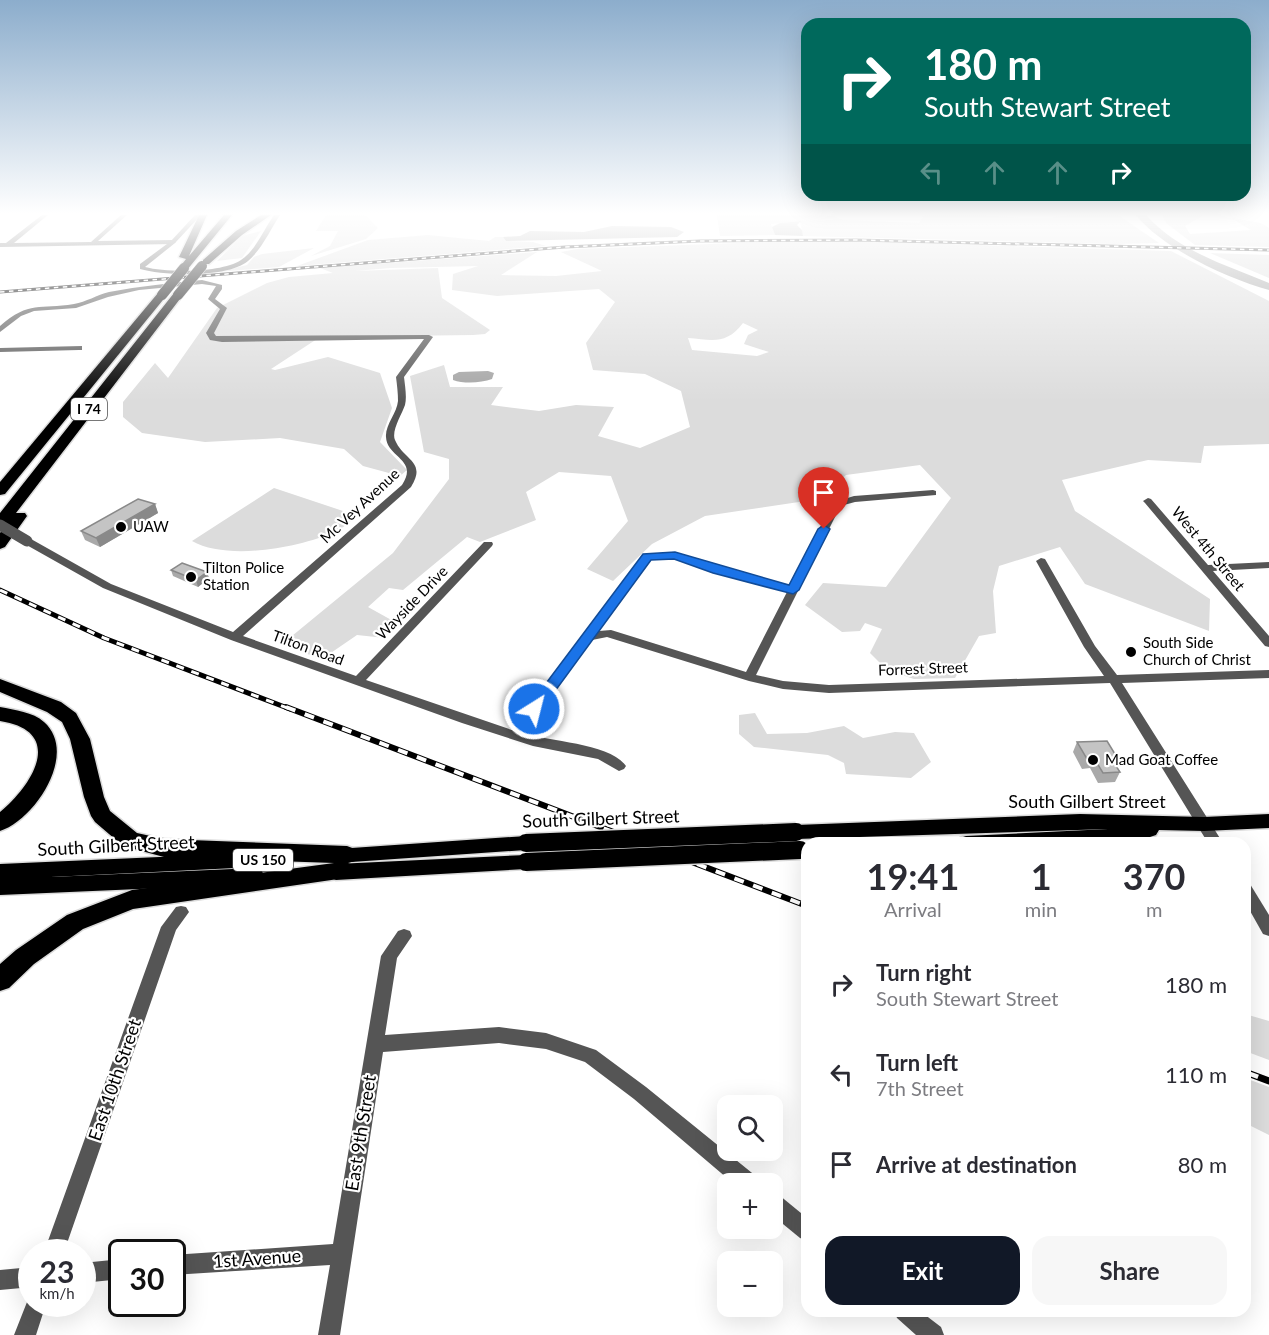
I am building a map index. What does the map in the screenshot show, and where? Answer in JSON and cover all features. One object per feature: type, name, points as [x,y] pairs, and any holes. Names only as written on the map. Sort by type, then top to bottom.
[{"type":"highway","name":"I 74","points":[[0,491],[173,277]]},
{"type":"highway","name":"I 74","points":[[0,524],[193,277]]},
{"type":"highway","points":[[0,544],[52,474],[138,347]]},
{"type":"highway","points":[[0,475],[84,389]]},
{"type":"highway","points":[[0,685],[54,706],[69,718],[80,739],[94,796],[102,816],[131,840],[164,848],[346,863]]},
{"type":"highway","points":[[0,714],[20,717],[39,728],[48,747],[46,768],[35,789],[13,814],[0,823]]},
{"type":"highway","points":[[0,980],[25,957],[75,922],[132,900],[346,863]]},
{"type":"main road","name":"South Gilbert Street","points":[[886,837],[1080,821],[1204,824],[1269,821]]},
{"type":"main road","name":"South Gilbert Street","points":[[1097,837],[1204,824]]},
{"type":"main road","name":"South Gilbert Street","points":[[0,887],[346,863],[526,843],[801,844]]},
{"type":"main road","name":"South Gilbert Street","points":[[0,872],[346,863],[526,862],[801,844]]},
{"type":"street","name":"Mc Vey Avenue","points":[[0,330],[25,310],[76,306],[118,291],[202,282],[219,285],[211,299],[224,308],[210,333],[213,338],[222,340],[429,337],[400,377],[402,402],[390,434],[391,441],[412,467],[413,476],[397,495],[235,637]]},
{"type":"street","points":[[0,350],[79,348]]},
{"type":"street","points":[[749,677],[834,510],[841,503],[854,499],[933,493]]},
{"type":"street","name":"West 4th Street","points":[[1148,501],[1269,643]]},
{"type":"street","name":"Tilton Road","points":[[0,524],[107,586],[235,637],[357,682],[515,735],[602,755],[619,766]]},
{"type":"street","name":"Wayside Drive","points":[[357,682],[488,544]]},
{"type":"street","points":[[515,735],[648,557],[675,556],[717,570],[793,590]]},
{"type":"street","points":[[1041,561],[1090,647],[1114,680],[1212,837]]},
{"type":"street","points":[[1205,568],[1269,565]]},
{"type":"street","name":"Forrest Street","points":[[587,637],[607,633],[749,677],[783,685],[829,689],[1269,674]]},
{"type":"street","points":[[1251,898],[1269,929]]},
{"type":"street","name":"East 10th Street","points":[[59,1239],[169,927],[182,912]]},
{"type":"street","name":"East 9th Street","points":[[329,1335],[389,956],[404,936]]},
{"type":"street","points":[[375,1044],[499,1035],[546,1041],[590,1056],[640,1093],[737,1173]]},
{"type":"street","points":[[783,1211],[801,1226]]},
{"type":"street","name":"1st Avenue","points":[[186,1264],[342,1254]]},
{"type":"street","points":[[0,1280],[18,1278]]},
{"type":"street","points":[[25,1335],[31,1317]]},
{"type":"street","points":[[911,1317],[933,1335]]},
{"type":"shaded area","points":[[288,277],[439,277],[442,298],[490,330],[485,334],[473,335],[320,337],[271,369],[275,370],[328,357],[380,373],[392,408],[380,442],[407,470],[400,476],[363,466],[344,449],[280,438],[205,442],[142,433],[123,417],[123,402],[155,363],[168,378],[217,308],[267,283]]},
{"type":"shaded area","points":[[453,277],[1223,277],[1269,301],[1269,444],[1204,446],[1201,463],[1148,460],[1062,480],[1075,511],[1210,599],[1209,631],[1085,584],[1060,547],[999,566],[993,591],[996,633],[979,636],[955,678],[914,679],[887,670],[870,653],[882,629],[865,623],[860,631],[842,632],[805,605],[823,583],[886,587],[951,498],[920,465],[846,475],[819,499],[705,516],[652,544],[613,581],[587,569],[628,521],[611,476],[559,472],[526,492],[536,520],[480,542],[467,537],[403,590],[389,588],[368,607],[395,622],[385,638],[357,635],[322,659],[281,645],[393,553],[449,479],[449,459],[424,452],[410,376],[444,365],[450,387],[503,387],[491,405],[539,411],[576,405],[614,407],[598,436],[640,448],[690,427],[681,391],[645,374],[593,370],[586,343],[615,302],[599,289],[497,296],[452,290]],"holes":[[[743,323],[758,330],[748,335],[744,344],[769,352],[757,356],[692,350],[688,338],[719,340],[731,335]]]},
{"type":"shaded area","points":[[488,371],[494,373],[492,379],[478,382],[453,380],[453,375],[459,372]]},
{"type":"shaded area","points":[[274,488],[358,516],[334,532],[283,547],[263,550],[224,550],[192,541]]},
{"type":"shaded area","points":[[755,713],[767,734],[807,733],[844,726],[863,738],[895,732],[914,733],[931,762],[911,778],[846,774],[844,763],[828,755],[754,747],[739,734],[739,715]]},
{"type":"shaded area","points":[[1251,1016],[1269,1021],[1269,1060],[1251,1053]]},
{"type":"shaded area","points":[[1251,1080],[1269,1087],[1269,1135],[1251,1126]]},
{"type":"building","points":[[138,499],[155,504],[96,538],[81,531]]},
{"type":"building","points":[[182,563],[207,572],[196,580],[171,570]]},
{"type":"building","points":[[1107,741],[1118,759],[1112,760],[1120,772],[1103,773],[1094,758],[1087,759],[1077,742]]},
{"type":"waterway","points":[[1245,277],[1269,287]]},
{"type":"railway","points":[[0,292],[185,277]]},
{"type":"railway","points":[[0,590],[104,638],[290,709]]},
{"type":"railway","points":[[286,707],[801,904]]},
{"type":"railway","points":[[1251,1074],[1269,1081]]},
{"type":"place","name":"UAW","points":[[121,527]]},
{"type":"place","name":"Tilton Police Station","points":[[191,577]]},
{"type":"place","name":"South Side Church of Christ","points":[[1131,652]]},
{"type":"place","name":"Mad Goat Coffee","points":[[1093,760]]},
{"type":"route","points":[[534,709],[648,557],[675,556],[717,570],[793,590],[824,529]]}]
